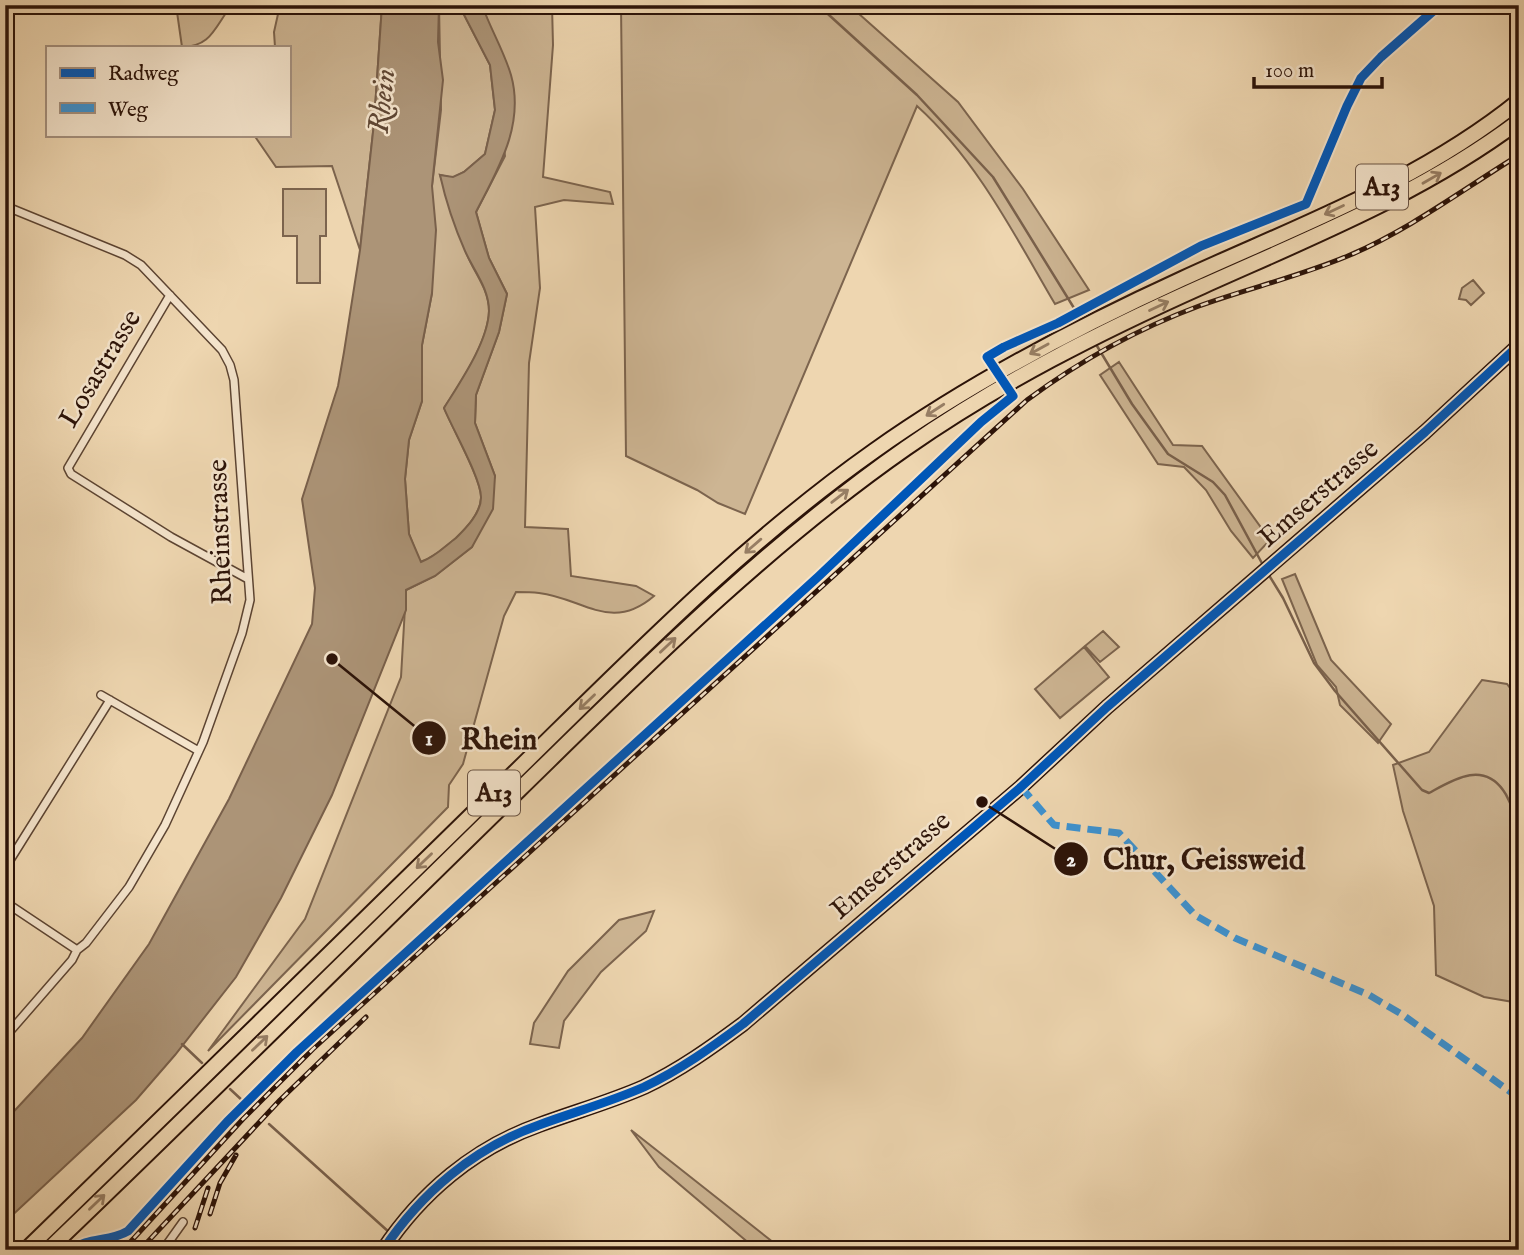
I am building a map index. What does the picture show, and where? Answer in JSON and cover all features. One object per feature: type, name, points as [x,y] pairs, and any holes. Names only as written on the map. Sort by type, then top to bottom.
[{"type":"highway","name":"A13","points":[[1472,136],[1482,121],[1519,90]]},
{"type":"highway","name":"A13","points":[[48,1250],[720,596],[842,494],[910,445],[1089,332],[1390,183],[1472,136],[1519,101]]},
{"type":"highway","name":"A13","points":[[26,1250],[694,599],[831,483],[909,427],[996,372],[1389,201],[1457,163],[1519,121]]},
{"type":"main road","name":"Emserstrasse","points":[[383,1250],[411,1212],[450,1174],[484,1151],[537,1125],[604,1104],[647,1086],[698,1056],[743,1024],[1021,787],[1519,345]]},
{"type":"street","points":[[1347,106],[1361,78],[1372,65],[1440,5]]},
{"type":"street","name":"Rheinstrasse","points":[[5,206],[125,255],[147,270],[222,350],[232,372],[250,600],[242,633],[203,742],[150,852],[129,887],[86,943],[77,950],[72,960],[5,1037]]},
{"type":"street","name":"Losastrasse","points":[[170,295],[69,465],[71,474],[171,537],[248,579]]},
{"type":"street","points":[[102,695],[198,750]]},
{"type":"street","points":[[5,868],[110,700]]},
{"type":"street","points":[[5,902],[77,950]]},
{"type":"street","points":[[163,1250],[183,1222]]},
{"type":"shaded area","points":[[176,5],[227,5],[228,10],[205,41],[182,46]]},
{"type":"shaded area","points":[[280,5],[382,5],[374,123],[360,250],[332,166],[276,167],[255,136],[290,136],[290,46],[275,46],[274,32]]},
{"type":"shaded area","points":[[439,5],[459,5],[490,65],[495,110],[485,154],[453,178],[440,175],[466,252],[484,287],[489,311],[479,348],[444,408],[477,479],[480,504],[472,520],[460,534],[439,552],[420,562],[409,534],[405,479],[409,440],[422,401],[422,345],[432,293],[432,186],[441,110]]},
{"type":"shaded area","points":[[482,5],[552,5],[553,45],[543,177],[610,192],[613,204],[564,200],[535,207],[540,288],[529,363],[525,527],[568,529],[571,576],[636,586],[654,596],[639,607],[610,613],[555,596],[516,592],[504,616],[463,764],[449,785],[448,807],[208,1051],[305,919],[401,677],[406,590],[435,576],[472,547],[495,476],[475,423],[476,395],[499,332],[507,294],[489,258],[476,212],[505,156],[492,33]]},
{"type":"shaded area","points":[[621,5],[849,5],[958,102],[1023,189],[1089,290],[1055,304],[976,174],[939,127],[917,106],[745,514],[626,456]]},
{"type":"shaded area","points":[[283,189],[326,189],[326,236],[320,236],[320,283],[297,283],[297,236],[283,236]]},
{"type":"shaded area","points":[[1473,280],[1484,293],[1471,305],[1466,300],[1459,299],[1462,288]]},
{"type":"shaded area","points":[[1119,362],[1173,445],[1202,446],[1270,540],[1253,558],[1231,531],[1206,490],[1184,467],[1158,464],[1100,375]]},
{"type":"shaded area","points":[[1295,574],[1331,660],[1391,724],[1378,743],[1340,705],[1336,687],[1317,665],[1282,579]]},
{"type":"shaded area","points":[[1103,631],[1119,647],[1100,662],[1085,646]]},
{"type":"shaded area","points":[[1084,647],[1109,677],[1060,718],[1035,689]]},
{"type":"shaded area","points":[[1482,680],[1507,684],[1519,700],[1519,1003],[1484,997],[1436,975],[1434,906],[1403,811],[1393,765],[1429,752]]},
{"type":"shaded area","points":[[654,911],[646,931],[601,972],[564,1021],[559,1048],[530,1044],[534,1023],[568,971],[619,920]]},
{"type":"shaded area","points":[[631,1130],[783,1250],[757,1250],[659,1167]]},
{"type":"water","points":[[382,5],[439,5],[438,42],[443,80],[432,186],[436,230],[432,293],[422,345],[422,401],[409,440],[405,479],[409,534],[421,562],[439,552],[464,530],[476,515],[481,498],[472,467],[444,408],[479,348],[489,311],[484,287],[454,223],[440,175],[453,177],[464,172],[485,154],[495,110],[490,65],[459,5],[482,5],[511,75],[515,111],[512,129],[500,163],[476,212],[489,258],[507,294],[499,332],[476,395],[475,423],[495,476],[493,509],[472,547],[435,576],[406,590],[406,610],[332,795],[281,898],[236,977],[136,1100],[5,1222],[5,1121],[82,1038],[149,944],[229,799],[312,624],[315,588],[302,499],[338,386],[344,352],[360,250],[374,123]]},
{"type":"water","points":[[554,1243],[598,1248],[601,1250],[535,1250]]},
{"type":"waterway","points":[[818,5],[917,95],[993,177],[1082,321]]},
{"type":"waterway","points":[[1094,341],[1132,404],[1168,454],[1213,482],[1225,495],[1264,567]]},
{"type":"waterway","points":[[1267,572],[1283,598],[1314,663],[1335,691],[1422,790],[1429,793],[1467,776],[1486,776],[1495,781],[1519,813]]},
{"type":"waterway","points":[[182,1044],[202,1063]]},
{"type":"waterway","points":[[230,1089],[244,1102]]},
{"type":"waterway","points":[[269,1124],[390,1233]]},
{"type":"waterway","points":[[395,1238],[408,1250]]},
{"type":"railway","points":[[123,1250],[243,1119],[313,1049],[1027,400],[1089,359],[1154,325],[1199,306],[1294,276],[1372,245],[1519,155]]},
{"type":"railway","points":[[140,1250],[280,1100],[366,1017]]},
{"type":"railway","points":[[210,1214],[220,1183],[236,1155]]},
{"type":"railway","points":[[195,1228],[208,1188]]},
{"type":"marked path","points":[[1021,787],[1054,825],[1119,833],[1195,915],[1235,938],[1369,995],[1403,1015],[1519,1098]]},
{"type":"cycle path","points":[[70,1250],[128,1231],[227,1122],[297,1052],[819,576],[981,422],[1013,396],[987,357],[1058,323],[1201,246],[1306,204],[1361,78],[1440,5]]},
{"type":"cycle path","points":[[383,1250],[432,1191],[493,1146],[539,1125],[644,1087],[683,1066],[743,1024],[1021,787],[1107,707],[1425,432],[1519,345]]},
{"type":"place","name":"Rhein","points":[[332,659]]},
{"type":"place","name":"Chur, Geissweid","points":[[982,802]]}]
